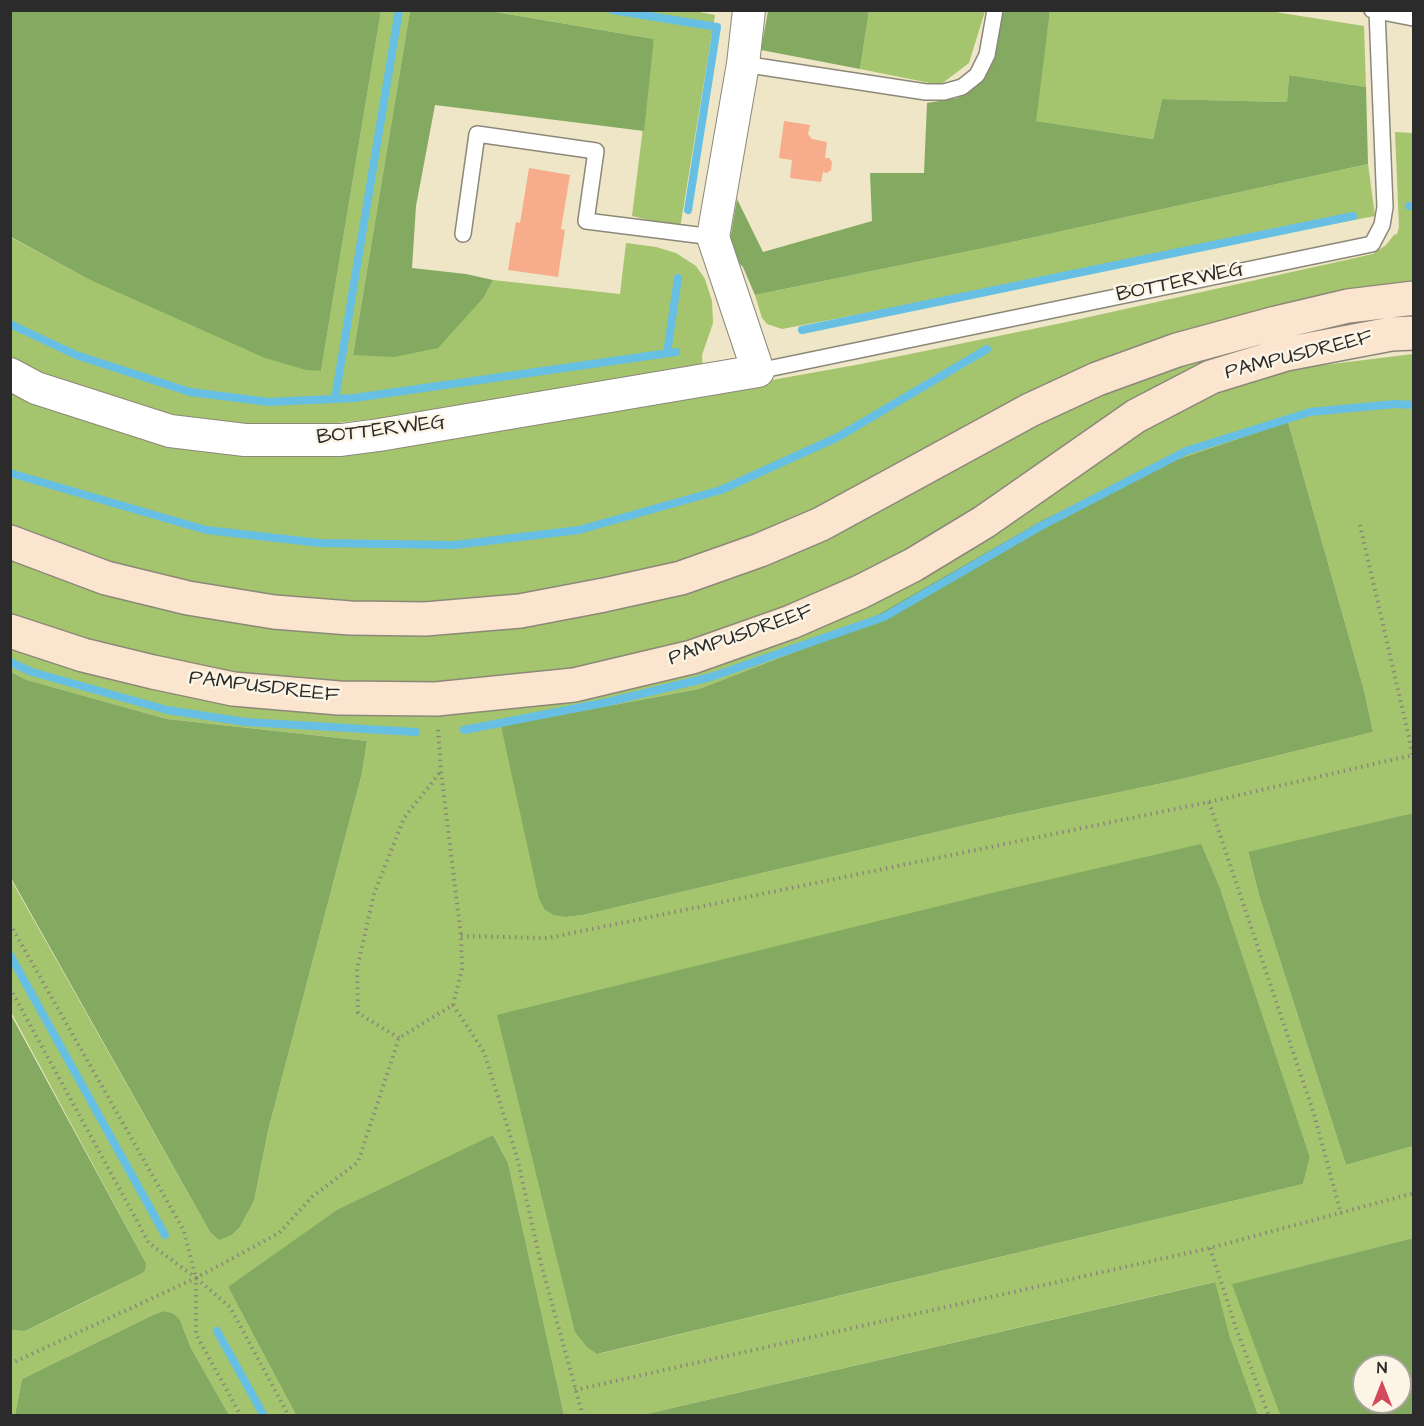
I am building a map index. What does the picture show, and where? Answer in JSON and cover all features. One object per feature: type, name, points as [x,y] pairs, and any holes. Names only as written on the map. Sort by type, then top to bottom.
[{"type":"main road","name":"PAMPUSDREEF","points":[[10,542],[106,578],[188,598],[274,612],[350,618],[426,619],[520,611],[604,596],[681,578],[760,550],[821,524],[1030,410],[1097,379],[1177,350],[1276,322],[1347,306],[1413,298]]},
{"type":"main road","name":"PAMPUSDREEF","points":[[10,630],[83,655],[233,689],[339,698],[436,699],[574,685],[692,657],[791,622],[860,592],[914,565],[984,522],[1136,416],[1211,377],[1286,354],[1391,334],[1413,333]]},
{"type":"street","points":[[749,10],[743,64],[713,237],[758,370]]},
{"type":"street","name":"BOTTERWEG","points":[[10,374],[36,388],[170,431],[245,440],[341,440],[758,370]]},
{"type":"lane","points":[[743,64],[926,92],[944,92],[962,87],[977,75],[987,55],[995,10]]},
{"type":"lane","points":[[1375,11],[1413,18],[1413,15]]},
{"type":"lane","name":"BOTTERWEG","points":[[758,370],[1372,244],[1382,225],[1385,207],[1375,11]]},
{"type":"lane","points":[[463,234],[477,134],[596,151],[586,221],[713,237]]},
{"type":"path","points":[[461,936],[548,938],[1209,802],[1413,755],[1360,525]]},
{"type":"path","points":[[11,1364],[196,1278],[279,1233],[312,1197],[358,1162],[399,1038],[453,1005],[462,969],[461,936],[441,771],[436,699]]},
{"type":"path","points":[[399,1038],[358,1013],[357,969],[374,894],[404,818],[441,771]]},
{"type":"path","points":[[1209,802],[1314,1114],[1341,1214]]},
{"type":"path","points":[[10,924],[184,1231],[196,1278],[196,1334],[241,1416]]},
{"type":"path","points":[[10,988],[149,1243],[230,1307],[289,1416]]},
{"type":"path","points":[[453,1005],[484,1052],[517,1157],[541,1263],[583,1416]]},
{"type":"path","points":[[575,1390],[1209,1248],[1413,1193]]},
{"type":"path","points":[[1209,1248],[1269,1416]]},
{"type":"green space","points":[[689,10],[715,15],[680,228],[632,216],[654,39],[490,11]]},
{"type":"green space","points":[[10,11],[381,11],[321,371],[306,370],[265,358],[86,278],[11,237]]},
{"type":"green space","points":[[381,11],[410,11],[353,355],[484,297],[493,280],[620,294],[626,243],[656,247],[676,253],[696,266],[705,279],[712,301],[713,323],[702,355],[703,371],[464,409],[318,425],[243,425],[175,415],[119,401],[32,369],[11,358],[10,237],[86,278],[321,371]]},
{"type":"green space","points":[[410,11],[490,11],[654,39],[644,131],[435,105],[416,206],[412,268],[466,274],[493,280],[484,297],[438,348],[394,357],[353,355]]},
{"type":"green space","points":[[768,11],[869,11],[860,69],[761,50]]},
{"type":"green space","points":[[869,11],[985,11],[969,63],[940,85],[860,69]]},
{"type":"green space","points":[[1004,11],[1050,11],[1036,121],[1153,139],[1162,99],[1287,102],[1289,75],[1366,87],[1368,164],[994,246],[755,295],[743,267],[728,252],[737,199],[763,252],[872,221],[870,173],[924,173],[927,103],[958,98],[987,73],[993,37],[1000,15]]},
{"type":"green space","points":[[1050,11],[1269,11],[1364,26],[1366,87],[1289,75],[1287,102],[1162,99],[1153,139],[1035,121]]},
{"type":"green space","points":[[1395,132],[1413,133],[1413,290],[1294,310],[799,523],[600,587],[399,609],[176,586],[11,532],[10,383],[212,442],[666,399],[861,364],[1062,323],[1373,254],[1397,234],[1399,227]]},
{"type":"green space","points":[[1368,164],[1375,216],[782,329],[767,324],[762,318],[755,295],[994,246]]},
{"type":"green space","points":[[1413,307],[1413,321],[1345,329],[1028,480],[832,594],[607,668],[453,687],[219,676],[11,619],[10,552],[108,587],[553,615],[922,479],[1167,363]]},
{"type":"green space","points":[[1413,354],[1413,813],[1248,853],[1259,895],[1346,1165],[1413,1146],[1413,1238],[1233,1284],[1280,1415],[1258,1415],[1230,1337],[1214,1282],[642,1415],[564,1415],[508,1163],[493,1135],[228,1287],[296,1415],[229,1415],[191,1348],[180,1320],[164,1311],[22,1379],[15,1415],[11,1415],[11,1330],[25,1331],[85,1302],[141,1274],[146,1263],[11,1012],[10,878],[210,1232],[219,1239],[232,1235],[240,1227],[254,1201],[268,1131],[362,773],[367,741],[167,719],[27,680],[11,672],[11,641],[333,708],[748,648],[1200,392],[1283,370]],"holes":[[[1288,422],[1364,690],[1373,732],[1182,779],[996,818],[583,915],[566,917],[501,726],[699,689],[849,631],[1044,519],[1161,465]],[[1221,891],[1310,1157],[1303,1184],[598,1354]]]},
{"type":"green space","points":[[1288,422],[1364,690],[1373,732],[1182,779],[996,818],[583,915],[566,917],[554,915],[545,910],[539,899],[501,726],[699,689],[849,631],[1044,519],[1161,465]]},
{"type":"green space","points":[[11,672],[27,680],[167,719],[367,741],[362,773],[268,1131],[254,1201],[240,1227],[232,1235],[219,1240],[210,1232],[11,878]]},
{"type":"green space","points":[[1413,813],[1413,1146],[1346,1165],[1259,895],[1248,852]]},
{"type":"green space","points":[[1201,844],[1221,891],[1310,1157],[1303,1184],[597,1354],[587,1347],[575,1332],[497,1015]]},
{"type":"green space","points":[[10,1013],[146,1263],[145,1270],[141,1274],[25,1331],[10,1330]]},
{"type":"green space","points":[[493,1135],[508,1163],[564,1415],[296,1415],[228,1287],[337,1210]]},
{"type":"green space","points":[[1413,1238],[1413,1415],[1280,1415],[1232,1284]]},
{"type":"green space","points":[[1215,1282],[1230,1337],[1258,1415],[642,1415]]},
{"type":"green space","points":[[164,1311],[174,1314],[180,1320],[191,1348],[229,1415],[15,1415],[22,1379]]},
{"type":"building","points":[[784,121],[810,125],[808,134],[812,139],[827,142],[825,158],[829,158],[832,162],[831,170],[827,173],[823,172],[821,182],[790,178],[792,160],[779,158]]},
{"type":"building","points":[[529,168],[570,175],[561,229],[565,230],[558,277],[508,270],[516,222],[520,223]]},
{"type":"waterway","points":[[335,399],[399,10]]},
{"type":"waterway","points":[[612,10],[717,27],[688,210]]},
{"type":"waterway","points":[[1409,206],[1414,206]]},
{"type":"waterway","points":[[802,330],[1353,216]]},
{"type":"waterway","points":[[667,353],[678,278]]},
{"type":"waterway","points":[[10,324],[76,355],[190,392],[269,402],[354,398],[676,352]]},
{"type":"waterway","points":[[10,473],[206,530],[320,543],[454,545],[579,530],[721,490],[838,437],[987,349]]},
{"type":"waterway","points":[[464,730],[608,702],[711,677],[884,617],[1041,526],[1186,451],[1310,412],[1395,404],[1414,405]]},
{"type":"waterway","points":[[10,662],[32,672],[167,710],[246,722],[416,732]]},
{"type":"waterway","points":[[10,955],[165,1235]]},
{"type":"waterway","points":[[217,1331],[264,1416]]}]
